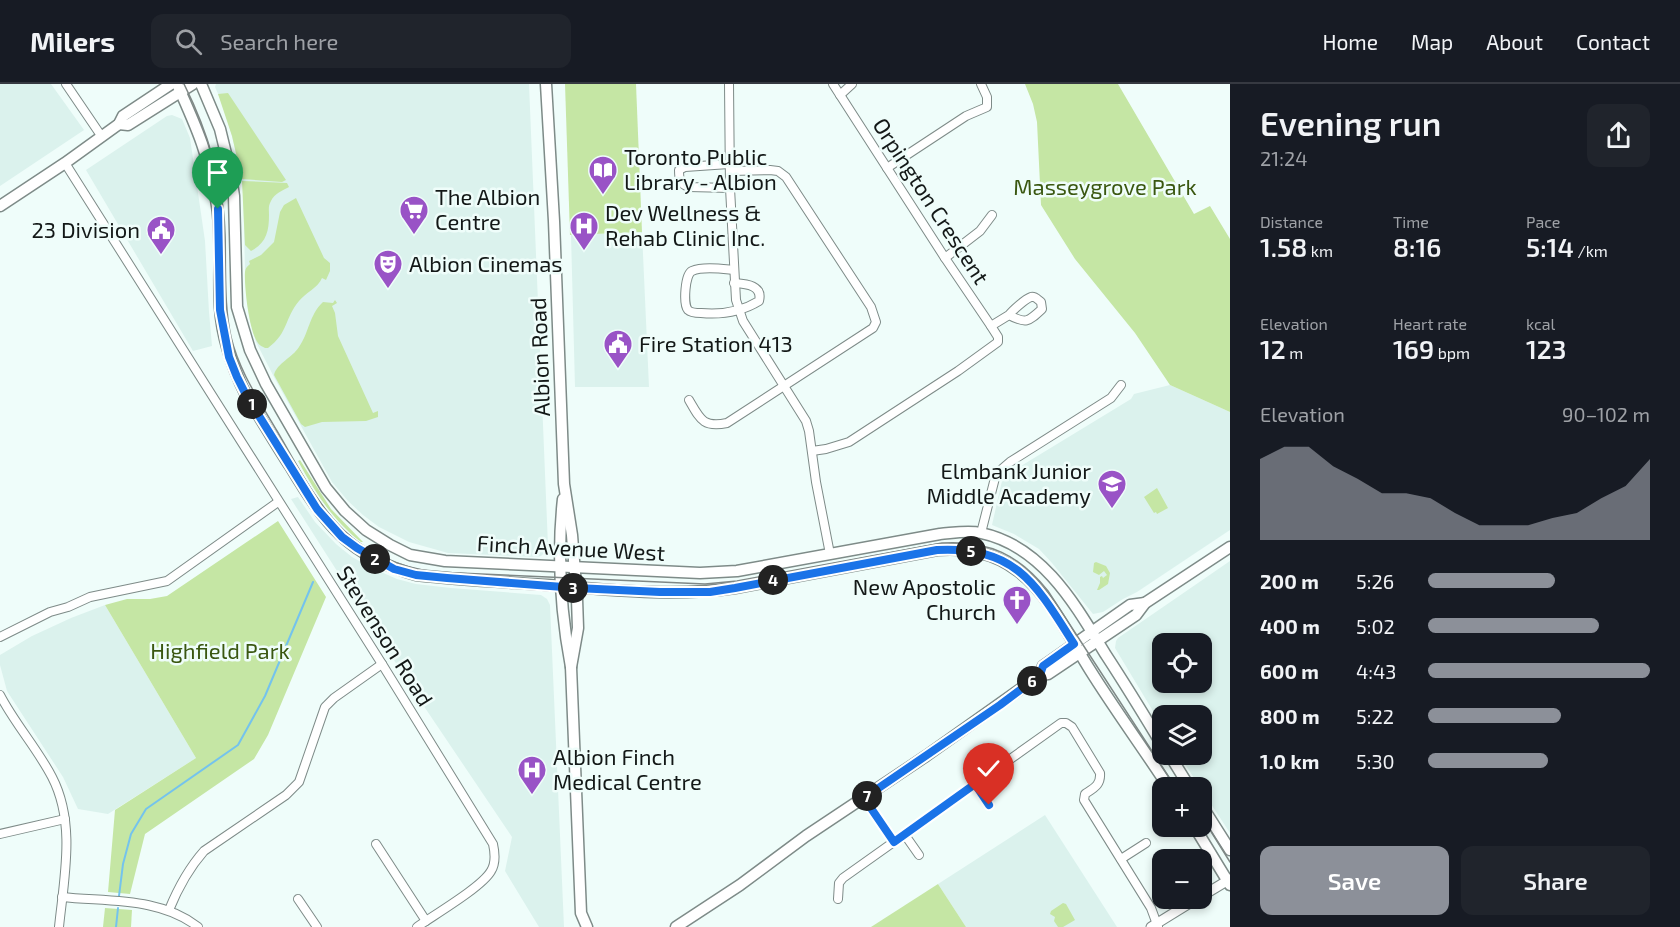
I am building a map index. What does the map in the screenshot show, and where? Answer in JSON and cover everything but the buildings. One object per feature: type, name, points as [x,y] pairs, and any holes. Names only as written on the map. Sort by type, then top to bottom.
[{"type":"main road","points":[[0,206],[102,137],[119,124],[123,116],[171,84]]},
{"type":"main road","points":[[119,124],[129,125],[179,88],[193,84]]},
{"type":"main road","name":"Finch Avenue West","points":[[201,84],[220,129],[230,170],[234,196],[237,307],[244,335],[266,384],[326,488],[335,501],[366,530],[411,555],[445,561],[687,573],[728,572],[940,534],[981,533],[1006,542],[1045,569],[1074,604],[1152,729]]},
{"type":"main road","name":"Albion Road","points":[[546,84],[555,221],[564,484],[572,535],[578,628],[571,668]]},
{"type":"main road","name":"Finch Avenue West","points":[[179,88],[206,151],[214,187],[219,235],[220,310],[229,357],[246,395],[317,509],[342,537],[357,548],[394,569],[416,575],[576,588],[660,592],[710,592],[937,550],[963,549],[994,557],[1016,569],[1043,596],[1162,777]]},
{"type":"main road","name":"Albion Road","points":[[564,484],[560,522],[564,628],[571,668],[581,913],[587,927]]},
{"type":"main road","points":[[1077,648],[1098,641],[1136,615],[1145,603],[1230,547]]},
{"type":"main road","points":[[676,927],[740,885],[806,836],[927,756],[1040,675],[1048,674],[1092,631],[1130,605],[1145,603]]},
{"type":"main road","points":[[1212,822],[1230,850]]},
{"type":"main road","points":[[1201,837],[1229,881]]},
{"type":"main road","name":"Albion Road","points":[[576,927],[581,913]]},
{"type":"street","points":[[66,84],[102,137]]},
{"type":"street","points":[[729,84],[730,188],[734,283],[738,311],[806,421],[830,554]]},
{"type":"street","name":"Orpington Crescent","points":[[833,84],[991,326]]},
{"type":"street","points":[[840,95],[852,84]]},
{"type":"street","points":[[887,168],[966,116],[987,107],[987,97],[981,84]]},
{"type":"street","name":"Stevenson Road","points":[[65,163],[490,837],[495,851],[492,870],[483,881],[417,927]]},
{"type":"street","points":[[689,400],[696,413],[708,424],[714,426],[727,423],[873,328],[876,322],[871,307],[786,177],[778,171],[771,170],[685,167],[679,170],[679,179],[683,185],[730,188]]},
{"type":"street","points":[[945,258],[980,231],[992,215]]},
{"type":"street","points":[[734,270],[716,268],[692,271],[688,274],[686,279],[688,310],[718,315],[738,311],[759,301],[759,290],[753,286],[734,283]]},
{"type":"street","points":[[812,451],[849,442],[975,360],[998,342],[998,337],[991,326],[1009,315]]},
{"type":"street","points":[[981,533],[996,474],[1010,462],[1111,398],[1121,385]]},
{"type":"street","points":[[0,637],[50,612],[90,597],[167,581],[278,502]]},
{"type":"street","points":[[169,910],[193,863],[204,851],[286,795],[299,782],[325,707],[382,664]]},
{"type":"street","points":[[0,695],[51,776],[61,798],[67,844],[59,927]]},
{"type":"street","points":[[837,899],[839,883],[843,878],[1061,723],[1066,723],[1072,727],[1100,773],[1101,780],[1085,794],[1084,800],[1151,908],[1156,926],[1182,909]]},
{"type":"street","points":[[975,784],[989,805]]},
{"type":"street","points":[[864,798],[894,842]]},
{"type":"street","points":[[0,834],[65,819]]},
{"type":"street","points":[[905,834],[919,855]]},
{"type":"street","points":[[1121,859],[1146,843]]},
{"type":"street","points":[[376,844],[426,921]]},
{"type":"street","points":[[1212,890],[1229,881]]},
{"type":"street","points":[[62,897],[145,904],[169,910],[198,927]]},
{"type":"street","points":[[298,899],[317,927]]},
{"type":"shaded area","points":[[0,84],[51,84],[84,130],[0,186]]},
{"type":"shaded area","points":[[216,84],[529,84],[548,546],[541,556],[448,553],[409,542],[379,527],[363,515],[332,482],[256,342],[247,304],[243,185],[232,136],[215,87]]},
{"type":"shaded area","points":[[172,115],[182,119],[190,138],[205,241],[212,346],[193,351],[86,170],[167,116]]},
{"type":"shaded area","points":[[642,232],[649,387],[575,387],[571,235]]},
{"type":"shaded area","name":"Elmbank Junior Middle Academy","points":[[1170,385],[1230,412],[1230,530],[1137,592],[1103,612],[1093,614],[1039,549],[1014,534],[992,525],[1003,478],[1131,399],[1134,394]]},
{"type":"shaded area","points":[[298,497],[315,522],[336,544],[352,557],[397,579],[416,584],[451,588],[541,595],[547,599],[550,605],[564,927],[539,927],[505,871],[512,837],[415,693],[291,499]]},
{"type":"shaded area","points":[[1230,561],[1230,833],[1212,805],[1212,777],[1193,777],[1186,765],[1212,765],[1212,705],[1152,705],[1152,709],[1115,648],[1116,641]]},
{"type":"shaded area","points":[[105,605],[196,758],[108,814],[78,809],[63,777],[7,691],[0,665],[0,655],[32,636]]},
{"type":"shaded area","points":[[1045,815],[1117,927],[966,927],[938,884]]},
{"type":"green space","points":[[565,84],[636,84],[642,232],[570,235]]},
{"type":"green space","name":"Masseygrove Park","points":[[1025,84],[1118,84],[1194,214],[1210,206],[1230,239],[1230,412],[1170,385],[1135,333],[1075,259],[1041,205],[1037,122]]},
{"type":"green space","points":[[228,93],[286,180],[282,182],[242,179],[232,136],[218,94]]},
{"type":"green space","points":[[242,181],[287,183],[289,187],[272,199],[269,206],[266,236],[251,251],[245,245]]},
{"type":"green space","points":[[296,198],[324,258],[330,263],[330,271],[326,280],[322,278],[318,285],[299,301],[280,336],[268,348],[265,348],[259,344],[252,329],[246,297],[245,272],[250,264],[249,261],[261,255],[274,242],[280,212],[284,205]]},
{"type":"green space","points":[[335,300],[337,303],[332,306],[338,336],[373,413],[378,411],[378,417],[366,421],[322,422],[305,427],[301,424],[274,375],[278,367],[299,347],[318,307],[323,302],[333,303]]},
{"type":"green space","points":[[300,460],[331,509],[363,542],[341,524],[325,505],[298,461]]},
{"type":"green space","points":[[1157,488],[1168,508],[1157,514],[1144,497]]},
{"type":"green space","name":"Highfield Park","points":[[278,521],[326,597],[268,735],[254,759],[145,834],[130,894],[108,892],[115,810],[196,758],[105,605],[127,599],[167,596]]},
{"type":"green space","points":[[1096,562],[1106,566],[1110,573],[1108,584],[1099,590],[1097,590],[1100,577],[1107,575],[1104,571],[1099,575],[1093,572]]},
{"type":"green space","points":[[938,884],[966,927],[871,927]]},
{"type":"green space","points":[[1063,903],[1066,904],[1075,920],[1063,927],[1058,927],[1054,921],[1055,917],[1050,914]]},
{"type":"green space","points":[[105,908],[132,910],[131,927],[103,927]]},
{"type":"waterway","points":[[119,896],[123,864],[131,834],[146,809],[238,745],[265,696],[313,582]]},
{"type":"waterway","points":[[116,927],[118,908]]},
{"type":"tram line","points":[[184,84],[200,119],[217,172],[223,209],[229,323],[239,362],[306,482],[337,524],[356,541],[377,555],[404,565],[435,572],[705,584],[737,581],[942,543],[989,547],[1014,559],[1037,578],[1048,591],[1169,777]]},
{"type":"tram line","points":[[1212,833],[1230,862]]},
{"type":"place","name":"Toronto Public Library - Albion","points":[[603,196]]},
{"type":"place","name":"The Albion Centre","points":[[414,236]]},
{"type":"place","name":"Dev Wellness & Rehab Clinic Inc.","points":[[584,252]]},
{"type":"place","name":"23 Division","points":[[161,256]]},
{"type":"place","name":"Albion Cinemas","points":[[388,290]]},
{"type":"place","name":"Fire Station 413","points":[[618,370]]},
{"type":"place","name":"Elmbank Junior Middle Academy","points":[[1112,510]]},
{"type":"place","name":"New Apostolic Church","points":[[1017,626]]},
{"type":"place","name":"Albion Finch Medical Centre","points":[[532,796]]},
{"type":"route","points":[[218,209],[220,310],[229,357],[237,377],[306,492],[330,525],[342,537],[370,557],[394,569],[416,575],[475,581],[688,593],[735,588],[937,550],[963,549],[977,552],[994,557],[1016,569],[1043,596],[1074,644],[1043,666],[1040,675],[1000,705],[864,798],[894,842],[975,784],[989,805]]}]
